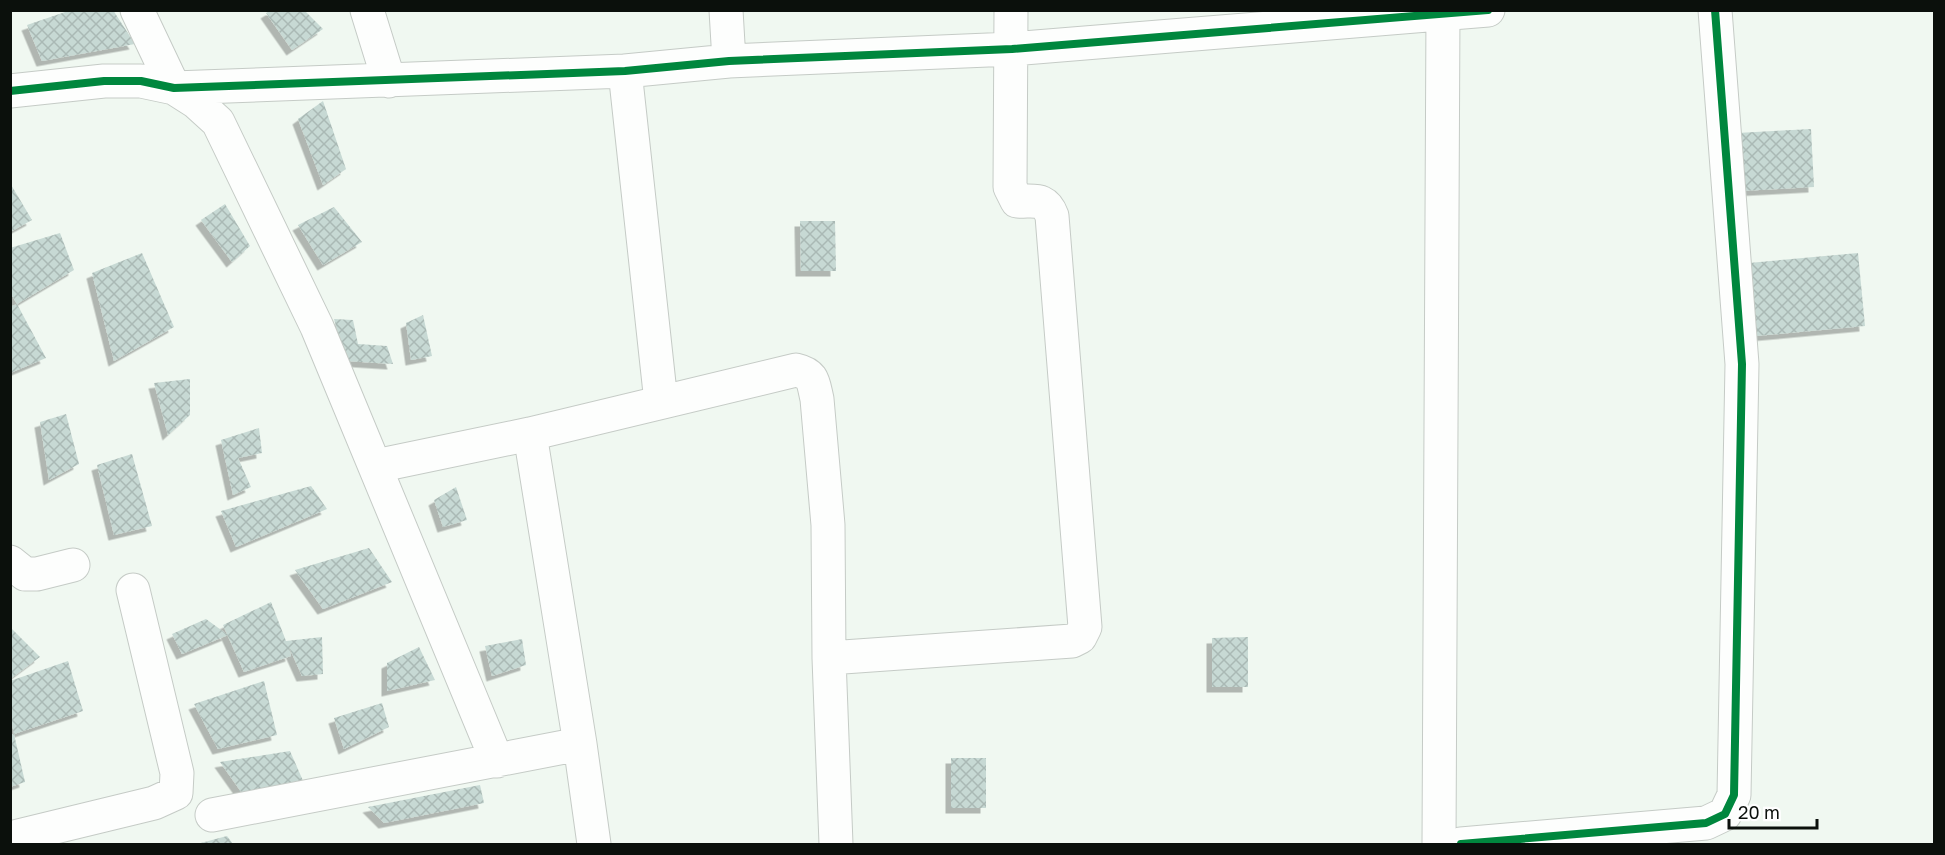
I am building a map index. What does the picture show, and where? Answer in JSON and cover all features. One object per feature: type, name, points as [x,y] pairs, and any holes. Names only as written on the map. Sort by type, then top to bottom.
[{"type":"street","points":[[137,10],[174,88],[196,102],[218,122],[317,327],[497,761]]},
{"type":"street","points":[[367,10],[389,81]]},
{"type":"street","points":[[726,10],[729,61]]},
{"type":"street","points":[[829,658],[1072,641],[1080,637],[1084,627],[1052,216],[1048,206],[1042,202],[1017,201],[1010,187],[1011,10]]},
{"type":"street","points":[[10,91],[104,81],[141,81],[174,88],[625,71],[729,61],[1012,49],[1488,10]]},
{"type":"street","points":[[1461,844],[1706,823],[1725,814],[1734,795],[1742,364],[1715,10]]},
{"type":"street","points":[[1439,844],[1443,12]]},
{"type":"street","points":[[625,71],[661,402]]},
{"type":"street","points":[[376,466],[530,434],[796,370],[807,372],[813,382],[817,399],[828,525],[829,658],[836,844]]},
{"type":"street","points":[[530,434],[594,844]]},
{"type":"street","points":[[10,562],[25,574],[37,574],[74,565]]},
{"type":"street","points":[[10,838],[154,803],[176,793],[177,773],[133,590]]},
{"type":"street","points":[[212,815],[580,744]]},
{"type":"building","points":[[71,10],[113,10],[135,44],[42,61],[27,25]]},
{"type":"building","points":[[271,10],[304,10],[323,29],[292,50],[266,13]]},
{"type":"building","points":[[323,101],[346,169],[323,185],[298,119]]},
{"type":"building","points":[[1811,129],[1814,187],[1740,191],[1737,133]]},
{"type":"building","points":[[10,183],[32,220],[10,232]]},
{"type":"building","points":[[225,204],[250,246],[232,262],[201,220]]},
{"type":"building","points":[[334,207],[362,242],[323,265],[298,225]]},
{"type":"building","points":[[800,221],[835,221],[836,271],[801,271]]},
{"type":"building","points":[[60,233],[74,270],[17,304],[10,292],[10,248]]},
{"type":"building","points":[[142,253],[174,327],[114,361],[92,273]]},
{"type":"building","points":[[1858,253],[1865,326],[1756,336],[1749,263]]},
{"type":"building","points":[[17,304],[46,358],[10,373],[10,307]]},
{"type":"building","points":[[423,315],[432,356],[411,360],[406,323]]},
{"type":"building","points":[[334,319],[353,320],[358,344],[387,346],[393,364],[346,361]]},
{"type":"building","points":[[190,379],[190,415],[168,435],[154,383]]},
{"type":"building","points":[[66,414],[79,464],[49,480],[40,422]]},
{"type":"building","points":[[259,428],[262,453],[238,458],[251,487],[233,495],[221,440]]},
{"type":"building","points":[[132,454],[152,526],[114,535],[97,465]]},
{"type":"building","points":[[311,486],[327,509],[236,547],[221,511]]},
{"type":"building","points":[[456,487],[467,520],[443,527],[434,500]]},
{"type":"building","points":[[369,548],[392,582],[323,609],[295,570]]},
{"type":"building","points":[[271,602],[286,641],[322,637],[323,674],[302,676],[289,647],[291,656],[244,672],[223,625]]},
{"type":"building","points":[[206,619],[228,635],[182,654],[172,634]]},
{"type":"building","points":[[10,627],[40,657],[10,679]]},
{"type":"building","points":[[1248,637],[1248,687],[1212,687],[1212,638]]},
{"type":"building","points":[[522,639],[526,665],[492,676],[485,646]]},
{"type":"building","points":[[419,647],[435,680],[387,691],[387,663]]},
{"type":"building","points":[[68,661],[83,711],[14,734],[10,713],[10,681]]},
{"type":"building","points":[[264,681],[277,735],[218,749],[194,704]]},
{"type":"building","points":[[382,703],[389,727],[344,749],[334,718]]},
{"type":"building","points":[[14,734],[25,782],[10,787],[10,735]]},
{"type":"building","points":[[290,751],[304,783],[242,793],[220,762]]},
{"type":"building","points":[[951,758],[986,758],[986,808],[951,808]]},
{"type":"building","points":[[480,785],[484,803],[384,823],[368,807]]},
{"type":"building","points":[[227,836],[233,844],[197,844]]},
{"type":"cycle path","points":[[10,91],[104,81],[141,81],[174,88],[625,71],[729,61],[1012,49],[1488,10]]},
{"type":"cycle path","points":[[1461,844],[1706,823],[1725,814],[1734,795],[1742,364],[1715,10]]}]
